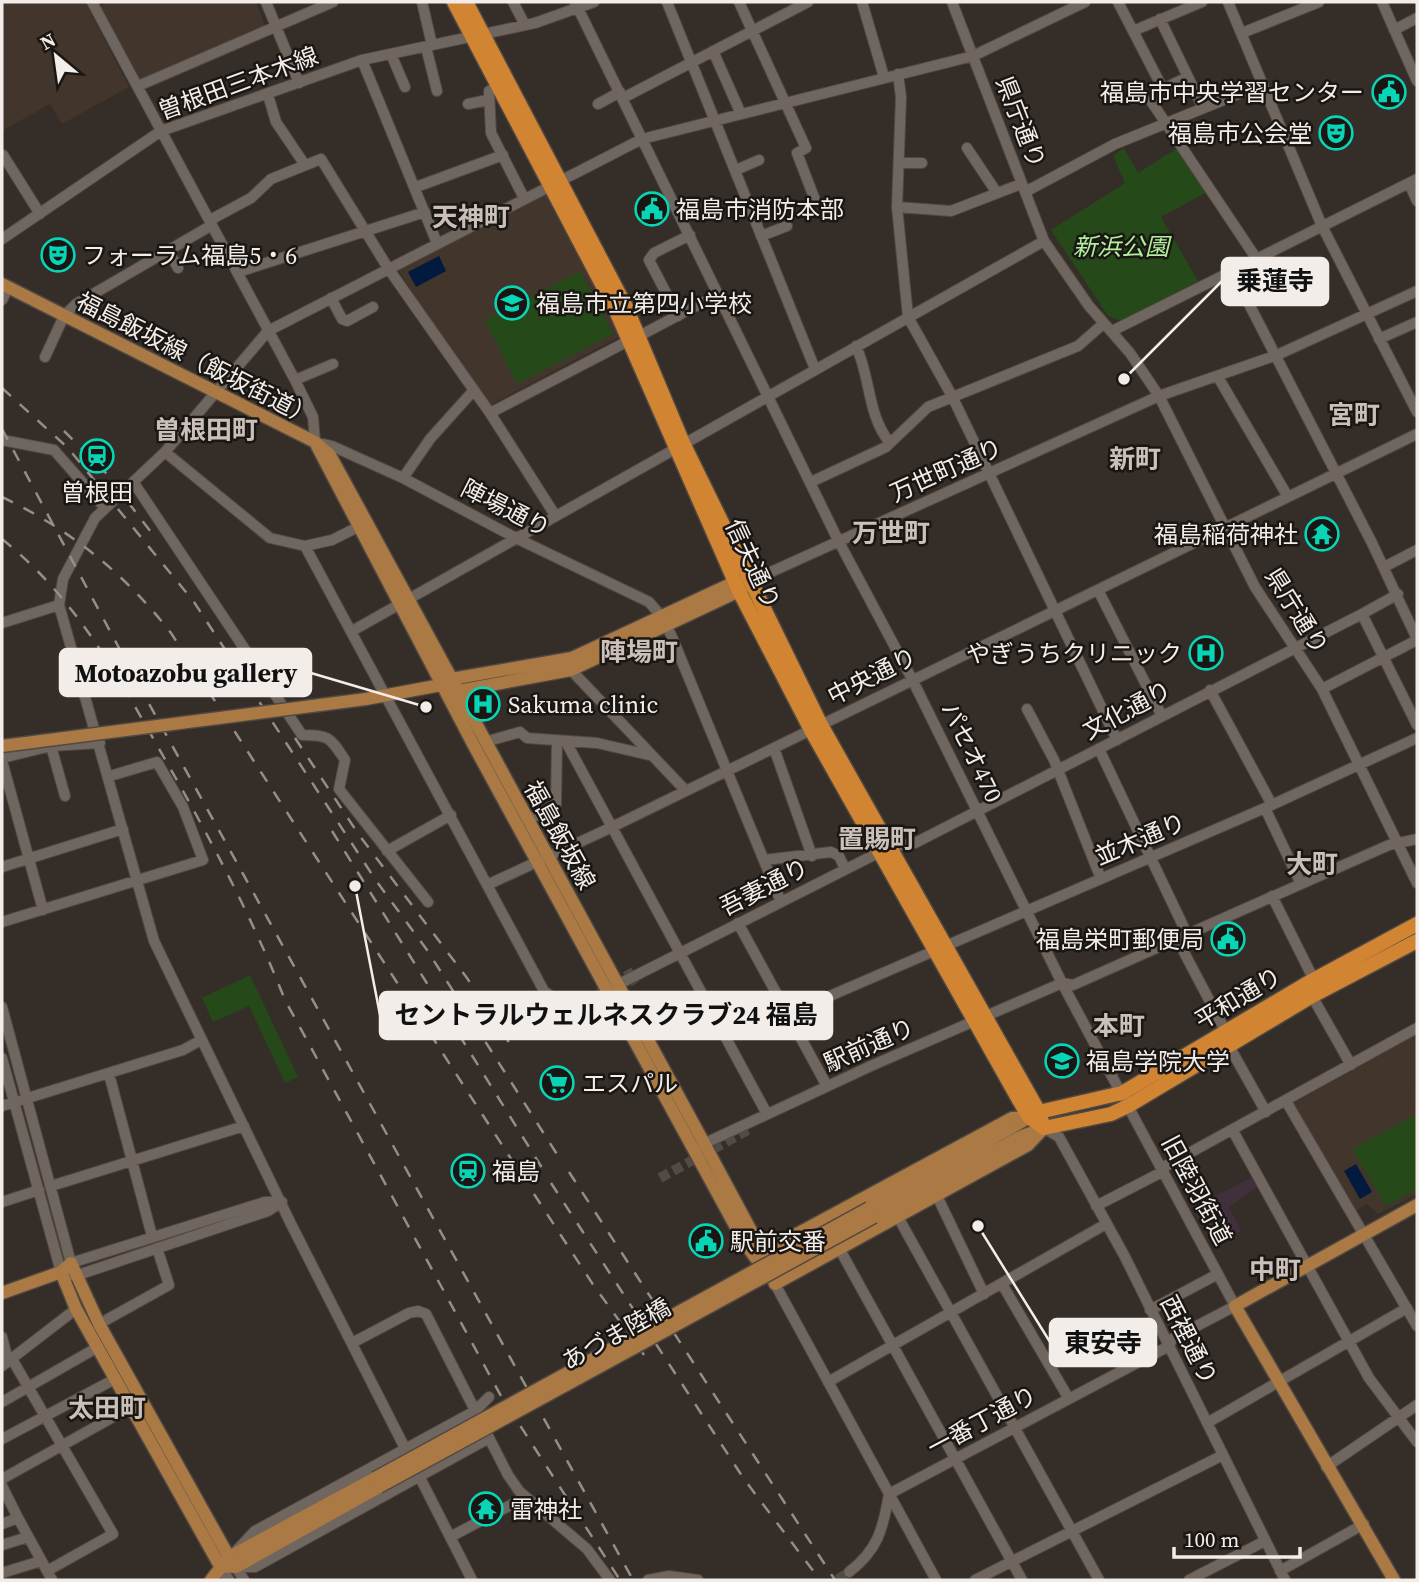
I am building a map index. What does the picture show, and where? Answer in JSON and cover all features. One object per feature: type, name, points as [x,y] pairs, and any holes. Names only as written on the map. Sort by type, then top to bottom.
[{"type":"highway","name":"信夫通り","points":[[454,2],[478,35],[634,338],[741,585],[816,728],[1034,1115],[1044,1128]]},
{"type":"highway","name":"信夫通り","points":[[466,2],[498,86],[555,183]]},
{"type":"highway","name":"平和通り","points":[[1228,1039],[1314,980],[1417,924]]},
{"type":"highway","name":"平和通り","points":[[1044,1128],[1111,1114],[1125,1100],[1228,1039],[1417,941]]},
{"type":"highway","name":"平和通り","points":[[1034,1115],[1125,1100]]},
{"type":"main road","name":"福島飯坂線（飯坂街道）","points":[[5,286],[315,442],[446,682]]},
{"type":"main road","points":[[446,682],[458,691],[571,670],[741,585]]},
{"type":"main road","points":[[2,746],[386,696],[572,658],[664,622]]},
{"type":"main road","name":"福島飯坂線","points":[[446,682],[775,1283]]},
{"type":"main road","name":"福島飯坂線","points":[[458,691],[528,820],[543,861]]},
{"type":"main road","points":[[871,1212],[1034,1115]]},
{"type":"main road","points":[[758,1255],[1012,1118],[1034,1115]]},
{"type":"main road","points":[[871,1212],[1022,1136],[1044,1128]]},
{"type":"main road","points":[[775,1283],[1028,1145],[1044,1128]]},
{"type":"main road","points":[[1394,1580],[1364,1524],[1326,1467],[1235,1306],[1417,1205]]},
{"type":"main road","name":"あづま陸橋","points":[[229,1563],[871,1212]]},
{"type":"main road","points":[[2,1293],[61,1272],[71,1263],[99,1324],[229,1563]]},
{"type":"main road","points":[[61,1272],[76,1309],[131,1407],[229,1563]]},
{"type":"main road","points":[[211,1580],[229,1563]]},
{"type":"street","points":[[93,2],[295,380],[313,417],[315,442]]},
{"type":"street","points":[[266,2],[299,83]]},
{"type":"street","points":[[138,86],[333,2]]},
{"type":"street","points":[[422,2],[437,91]]},
{"type":"street","points":[[513,2],[525,25]]},
{"type":"street","name":"曽根田三本木線","points":[[2,239],[160,131],[362,60],[525,25],[594,2]]},
{"type":"street","points":[[667,2],[815,369]]},
{"type":"street","points":[[739,2],[806,148],[797,153],[815,200]]},
{"type":"street","points":[[598,104],[691,62],[808,2]]},
{"type":"street","points":[[862,2],[884,77]]},
{"type":"street","name":"県庁通り","points":[[952,2],[1044,241],[1159,396],[1255,587],[1322,689],[1417,883]]},
{"type":"street","points":[[472,1580],[154,941],[110,776],[59,604],[63,579],[95,518],[165,452],[268,331],[642,139],[973,56],[1069,5],[1084,2]]},
{"type":"street","points":[[1118,2],[1163,89],[1188,77]]},
{"type":"street","points":[[1133,31],[1202,2]]},
{"type":"street","points":[[1228,2],[1322,226],[1417,412]]},
{"type":"street","points":[[1242,33],[1319,2]]},
{"type":"street","points":[[1381,2],[1417,81]]},
{"type":"street","name":"パセオ470","points":[[577,6],[769,394],[839,542],[912,679],[1062,983]]},
{"type":"street","points":[[1394,30],[1417,18]]},
{"type":"street","points":[[1160,19],[1203,108]]},
{"type":"street","points":[[713,51],[741,114]]},
{"type":"street","points":[[391,54],[405,87]]},
{"type":"street","points":[[362,60],[438,243]]},
{"type":"street","points":[[898,74],[901,97],[897,206],[908,317],[952,396],[1117,740]]},
{"type":"street","points":[[897,206],[951,211],[997,193],[1023,188],[1115,144],[1263,84]]},
{"type":"street","points":[[498,86],[489,91],[491,133],[524,198]]},
{"type":"street","points":[[268,95],[275,122],[305,165]]},
{"type":"street","points":[[468,103],[488,100]]},
{"type":"street","points":[[1152,102],[1256,258]]},
{"type":"street","points":[[967,148],[997,193]]},
{"type":"street","points":[[3,155],[40,214]]},
{"type":"street","points":[[416,187],[503,155]]},
{"type":"street","points":[[45,358],[64,316],[85,298],[251,198],[271,179],[321,159],[388,268],[490,413],[555,515]]},
{"type":"street","points":[[736,170],[759,160]]},
{"type":"street","points":[[899,163],[922,163]]},
{"type":"street","points":[[1112,331],[1413,181],[1417,201]]},
{"type":"street","points":[[238,272],[425,212]]},
{"type":"street","points":[[761,236],[787,226]]},
{"type":"street","points":[[678,316],[649,260],[654,253],[690,235]]},
{"type":"street","points":[[352,632],[1044,241]]},
{"type":"street","points":[[167,250],[178,268]]},
{"type":"street","points":[[1232,271],[1398,594],[1417,640],[1322,689]]},
{"type":"street","points":[[2,300],[5,286]]},
{"type":"street","name":"万世町通り","points":[[741,585],[1159,396],[1277,355],[1417,290]]},
{"type":"street","points":[[490,413],[719,294]]},
{"type":"street","points":[[331,298],[342,319],[348,321],[373,307]]},
{"type":"street","points":[[1379,339],[1417,322]]},
{"type":"street","points":[[811,482],[890,443],[919,412],[952,396],[1078,346],[1103,324]]},
{"type":"street","points":[[856,346],[866,366],[877,423],[890,443]]},
{"type":"street","points":[[295,380],[334,364]]},
{"type":"street","points":[[1218,377],[1288,497]]},
{"type":"street","points":[[403,478],[430,439],[474,390]]},
{"type":"street","name":"中央通り","points":[[487,886],[1417,433]]},
{"type":"street","points":[[2,440],[54,450],[105,508]]},
{"type":"street","name":"陣場通り","points":[[315,442],[332,446],[403,478],[516,538],[649,602],[664,622]]},
{"type":"street","points":[[165,452],[270,538],[305,547],[332,540],[362,525]]},
{"type":"street","points":[[134,483],[302,735],[322,735],[331,739],[345,760],[339,789],[428,902]]},
{"type":"street","points":[[305,547],[544,991],[560,1003]]},
{"type":"street","points":[[1384,567],[1417,550]]},
{"type":"street","points":[[1098,590],[1162,716]]},
{"type":"street","name":"文化通り","points":[[978,811],[1398,594]]},
{"type":"street","points":[[2,623],[59,604]]},
{"type":"street","points":[[1362,614],[1417,725]]},
{"type":"street","points":[[664,622],[780,902]]},
{"type":"street","points":[[571,670],[685,791]]},
{"type":"street","points":[[1210,690],[1268,807],[1301,884]]},
{"type":"street","points":[[1027,709],[1059,770],[1101,879]]},
{"type":"street","points":[[485,742],[520,732],[527,738],[597,743],[649,755]]},
{"type":"street","name":"並木通り","points":[[788,1014],[1268,807],[1417,738]]},
{"type":"street","points":[[528,820],[556,804],[561,742]]},
{"type":"street","points":[[561,742],[767,1114]]},
{"type":"street","points":[[43,910],[2,760],[51,746],[100,743]]},
{"type":"street","points":[[51,746],[65,796]]},
{"type":"street","points":[[774,748],[812,856]]},
{"type":"street","points":[[1099,749],[1228,1039],[1266,1112]]},
{"type":"street","points":[[2,922],[137,883],[203,860],[183,807],[158,762],[110,776]]},
{"type":"street","name":"吾妻通り","points":[[613,987],[885,849],[915,843],[978,811]]},
{"type":"street","points":[[387,851],[451,815]]},
{"type":"street","points":[[2,867],[123,829]]},
{"type":"street","name":"駅前通り","points":[[699,1146],[827,1086],[1062,983],[1073,985],[1272,896],[1397,844],[1417,839]]},
{"type":"street","points":[[764,860],[831,852],[839,856],[845,869]]},
{"type":"street","points":[[1272,896],[1314,980]]},
{"type":"street","points":[[738,923],[827,1086]]},
{"type":"street","name":"旧陸羽街道","points":[[1062,983],[1235,1306]]},
{"type":"street","points":[[1312,996],[1350,1065]]},
{"type":"street","points":[[2,1007],[71,1263],[265,1202],[282,1202]]},
{"type":"street","points":[[1096,1206],[1417,1028]]},
{"type":"street","points":[[2,1106],[183,1050],[201,1040]]},
{"type":"street","points":[[2,1058],[61,1272],[75,1276],[268,1210],[282,1202]]},
{"type":"street","points":[[109,1074],[152,1236]]},
{"type":"street","points":[[1286,1101],[1417,1325]]},
{"type":"street","points":[[51,1186],[244,1126]]},
{"type":"street","name":"西裡通り","points":[[1044,1128],[1059,1137],[1106,1224],[1208,1423],[1282,1576]]},
{"type":"street","points":[[1233,1131],[1376,1389],[1417,1442]]},
{"type":"street","points":[[2,1202],[39,1190]]},
{"type":"street","points":[[937,1196],[984,1294]]},
{"type":"street","points":[[898,1217],[1099,1580]]},
{"type":"street","points":[[828,1381],[1106,1224]]},
{"type":"street","points":[[99,1324],[169,1285],[157,1248]]},
{"type":"street","points":[[839,1248],[1022,1580]]},
{"type":"street","points":[[1150,1310],[1218,1274]]},
{"type":"street","points":[[775,1283],[936,1580]]},
{"type":"street","points":[[1002,1284],[1069,1399]]},
{"type":"street","name":"一番丁通り","points":[[889,1494],[1169,1346],[1172,1339],[1235,1306]]},
{"type":"street","points":[[1208,1423],[1408,1308]]},
{"type":"street","points":[[7,1362],[76,1309]]},
{"type":"street","points":[[352,1343],[409,1313],[423,1312],[508,1475],[526,1497],[572,1534],[610,1580]]},
{"type":"street","points":[[2,1337],[7,1362],[28,1388],[113,1534],[49,1576],[3,1490]]},
{"type":"street","points":[[2,1402],[98,1347]]},
{"type":"street","points":[[2,1439],[115,1379]]},
{"type":"street","points":[[229,1580],[229,1563],[255,1531],[475,1410],[489,1397]]},
{"type":"street","points":[[1326,1467],[1417,1405]]},
{"type":"street","points":[[2,1479],[131,1407]]},
{"type":"street","points":[[229,1563],[255,1567],[489,1438]]},
{"type":"street","points":[[975,1580],[1223,1455]]},
{"type":"street","points":[[849,1572],[871,1553],[885,1520],[889,1494]]},
{"type":"street","points":[[450,1537],[526,1497]]},
{"type":"street","points":[[2,1524],[18,1518]]},
{"type":"street","points":[[1282,1576],[1364,1524]]},
{"type":"street","points":[[2,1545],[28,1537]]},
{"type":"street","points":[[1189,1580],[1265,1541]]},
{"type":"street","points":[[2,1573],[41,1561]]},
{"type":"street","points":[[229,1563],[243,1580]]},
{"type":"street","points":[[648,1580],[698,1580]]},
{"type":"shaded area","points":[[2,2],[85,2],[129,87],[62,124],[50,104],[2,131]]},
{"type":"shaded area","points":[[106,2],[256,2],[266,28],[141,81],[101,6]]},
{"type":"shaded area","name":"福島市立第四小学校","points":[[545,194],[621,336],[488,406],[398,270]]},
{"type":"shaded area","points":[[1415,1036],[1417,1194],[1378,1214],[1367,1204],[1356,1211],[1294,1103]]},
{"type":"shaded area","points":[[1254,1176],[1259,1186],[1229,1207],[1241,1231],[1213,1245],[1192,1208]]},
{"type":"green space","name":"新浜公園","points":[[1179,147],[1209,191],[1161,217],[1198,281],[1122,321],[1108,316],[1051,230],[1125,183],[1113,156],[1124,148],[1138,173]]},
{"type":"green space","points":[[580,271],[613,334],[517,384],[485,320]]},
{"type":"green space","points":[[250,975],[298,1077],[285,1083],[249,1006],[213,1022],[202,998]]},
{"type":"green space","points":[[1417,1114],[1417,1189],[1386,1206],[1352,1149]]},
{"type":"water","points":[[439,256],[446,271],[416,287],[408,272]]},
{"type":"water","points":[[1356,1164],[1372,1192],[1360,1199],[1344,1171]]},
{"type":"tunnel","points":[[627,970],[635,984]]},
{"type":"tunnel","points":[[559,1014],[612,986]]},
{"type":"tunnel","points":[[660,1178],[750,1129]]},
{"type":"tunnel","points":[[837,1580],[849,1572]]},
{"type":"railway","points":[[2,388],[68,448],[194,602],[377,882],[427,950],[560,1159]]},
{"type":"railway","points":[[2,429],[142,691],[633,1580]]},
{"type":"railway","points":[[64,431],[105,472],[157,540]]},
{"type":"railway","points":[[2,497],[51,524],[95,555],[134,591],[171,633],[526,1182]]},
{"type":"railway","points":[[2,539],[29,563],[75,614],[131,699],[230,878],[285,1000],[501,1396],[620,1580]]},
{"type":"railway","points":[[295,738],[359,835],[467,978],[512,1047]]},
{"type":"railway","points":[[332,831],[544,1171]]},
{"type":"railway","points":[[569,1172],[835,1580]]},
{"type":"railway","points":[[551,1183],[744,1479],[820,1580]]},
{"type":"railway","points":[[534,1194],[592,1283],[644,1355]]},
{"type":"place","name":"福島市中央学習センター","points":[[1389,92]]},
{"type":"place","name":"福島市公会堂","points":[[1336,133]]},
{"type":"place","name":"福島市消防本部","points":[[652,209]]},
{"type":"place","name":"フォーラム福島5・6","points":[[58,255]]},
{"type":"place","name":"福島市立第四小学校","points":[[512,303]]},
{"type":"place","name":"乗蓮寺","points":[[1124,379]]},
{"type":"place","name":"曽根田","points":[[97,456]]},
{"type":"place","name":"福島稲荷神社","points":[[1322,534]]},
{"type":"place","name":"やぎうちクリニック","points":[[1206,653]]},
{"type":"place","name":"Sakuma clinic","points":[[483,704]]},
{"type":"place","name":"Motoazobu gallery","points":[[426,707]]},
{"type":"place","name":"セントラルウェルネスクラブ24 福島","points":[[355,886]]},
{"type":"place","name":"福島栄町郵便局","points":[[1228,939]]},
{"type":"place","name":"福島学院大学","points":[[1062,1061]]},
{"type":"place","name":"エスパル","points":[[557,1083]]},
{"type":"place","name":"福島","points":[[468,1171]]},
{"type":"place","name":"東安寺","points":[[978,1226]]},
{"type":"place","name":"駅前交番","points":[[706,1241]]},
{"type":"place","name":"雷神社","points":[[486,1509]]},
{"type":"district","name":"天神町","points":[[471,217]]},
{"type":"district","name":"宮町","points":[[1354,415]]},
{"type":"district","name":"曽根田町","points":[[206,430]]},
{"type":"district","name":"新町","points":[[1135,459]]},
{"type":"district","name":"万世町","points":[[891,533]]},
{"type":"district","name":"陣場町","points":[[639,652]]},
{"type":"district","name":"置賜町","points":[[877,839]]},
{"type":"district","name":"大町","points":[[1312,864]]},
{"type":"district","name":"本町","points":[[1119,1026]]},
{"type":"district","name":"中町","points":[[1275,1270]]},
{"type":"district","name":"太田町","points":[[107,1408]]}]
